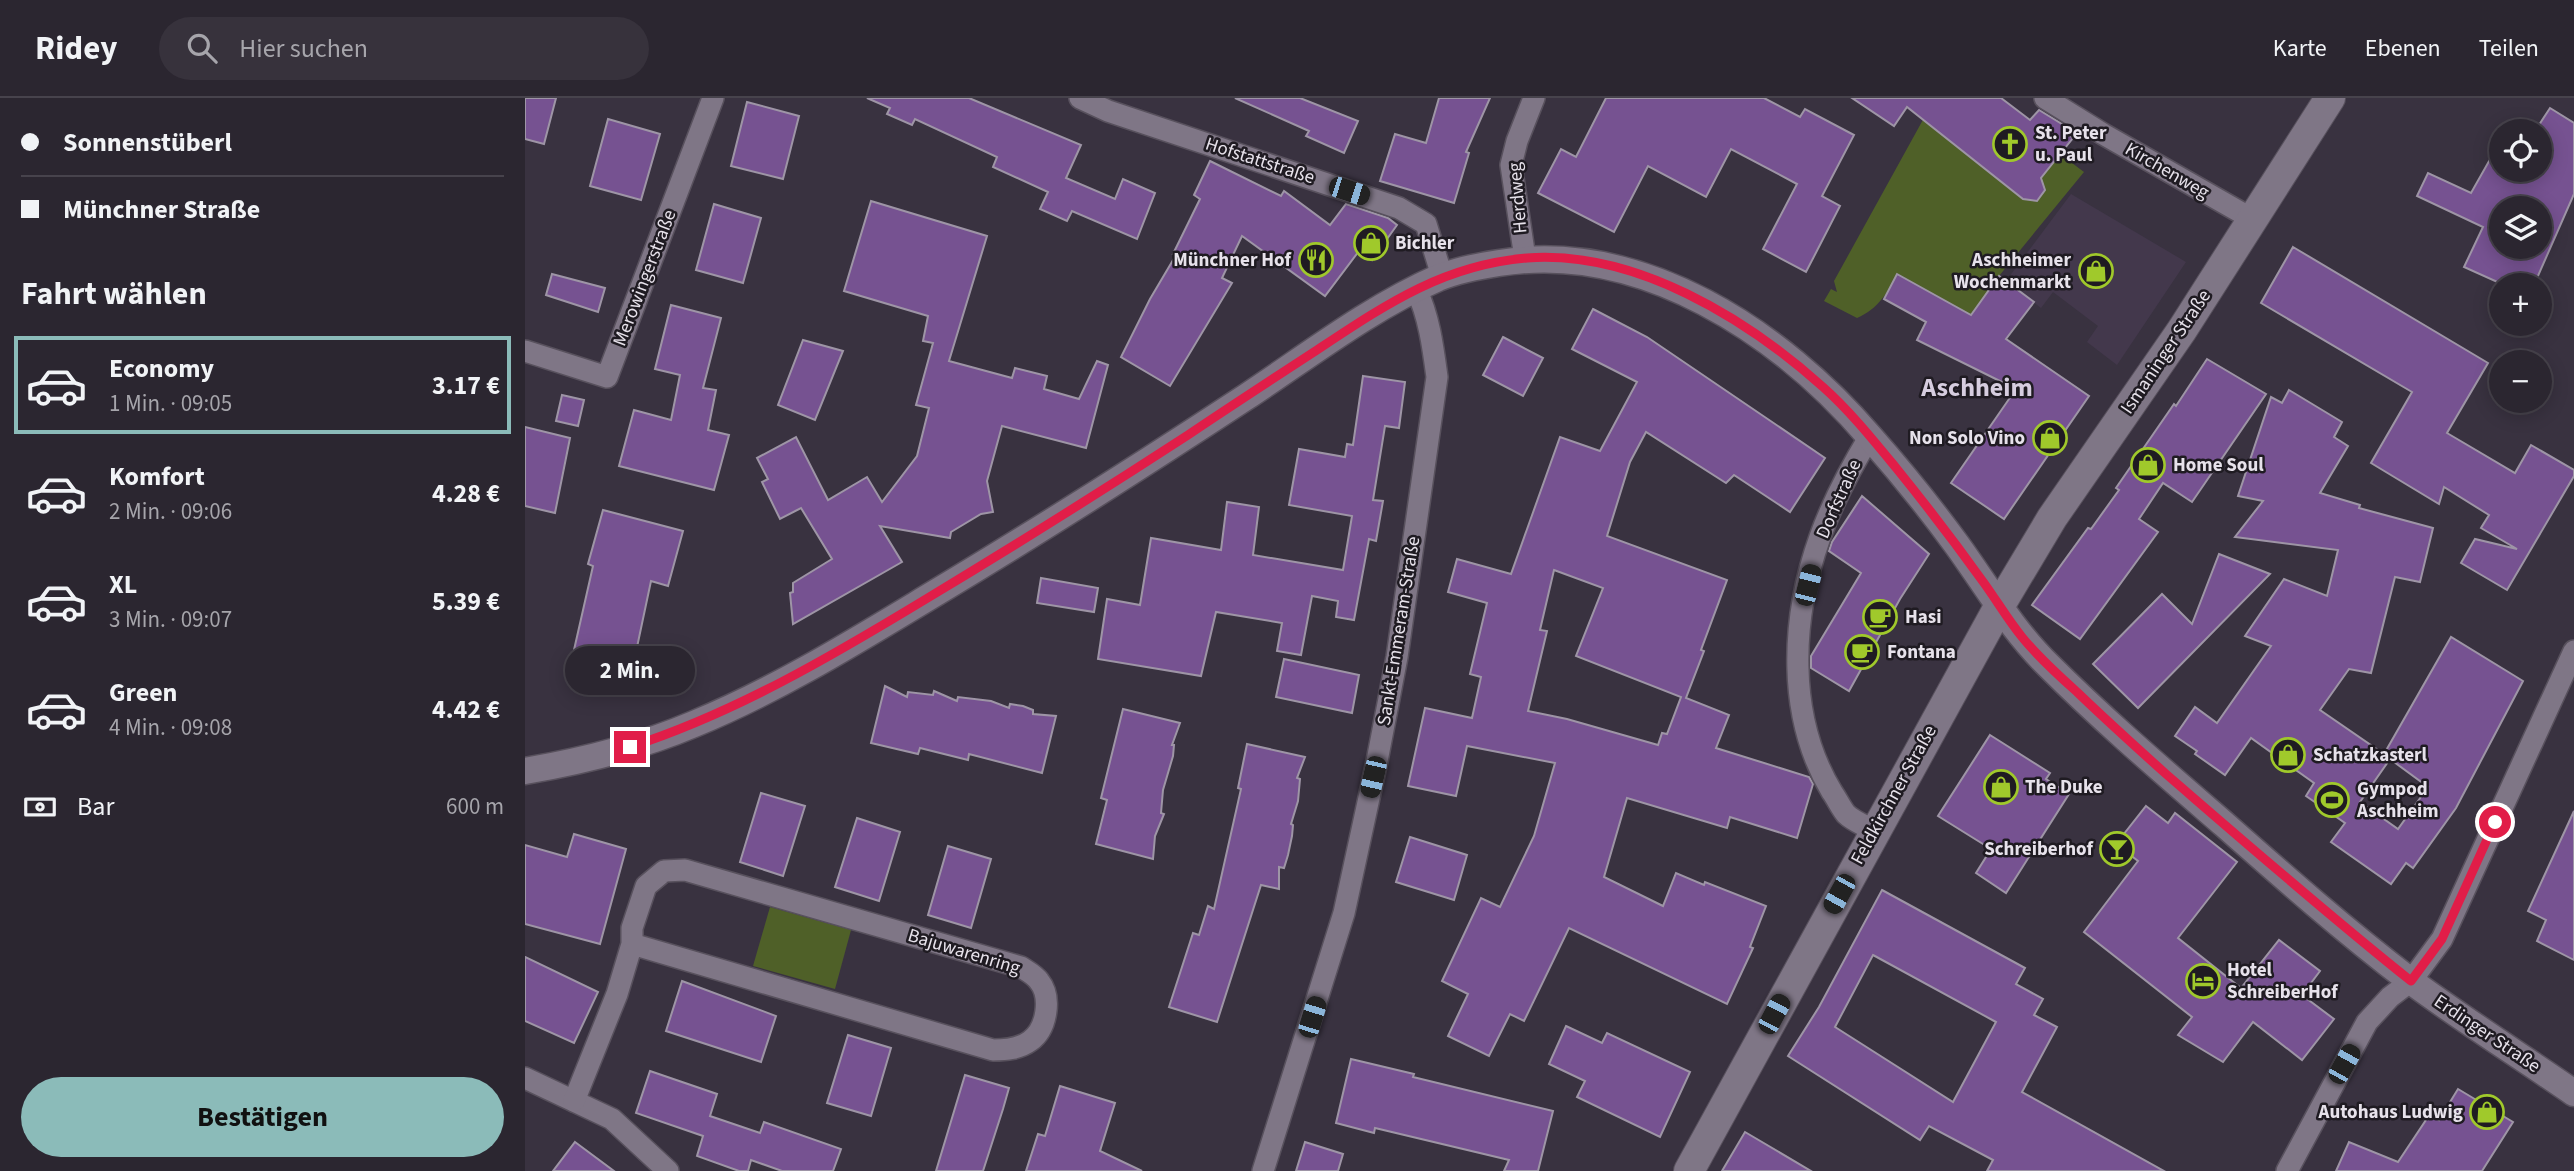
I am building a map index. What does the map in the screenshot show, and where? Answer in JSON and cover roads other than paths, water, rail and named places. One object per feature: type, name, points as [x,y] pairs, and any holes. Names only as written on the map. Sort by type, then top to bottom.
[{"type":"main road","name":"Ismaninger Straße","points":[[2000,605],[2052,518],[2182,330],[2330,98]]},
{"type":"main road","name":"Feldkirchner Straße","points":[[1689,1171],[2000,605]]},
{"type":"street","name":"Merowingerstraße","points":[[525,351],[607,377],[713,98]]},
{"type":"street","name":"Hofstattstraße","points":[[1080,98],[1108,111],[1399,208],[1426,224],[1442,276]]},
{"type":"street","name":"Herdweg","points":[[1525,258],[1511,165],[1517,141],[1534,98]]},
{"type":"street","name":"Kirchenweg","points":[[2045,98],[2254,220]]},
{"type":"street","name":"Erdinger Straße","points":[[525,771],[610,754],[651,740],[696,724],[786,679],[882,626],[1015,545],[1360,322],[1442,276],[1481,265],[1525,258],[1557,258],[1601,264],[1652,279],[1698,299],[1776,347],[1827,390],[1870,436],[1946,530],[2022,638],[2131,743],[2277,872],[2411,981],[2574,1093]]},
{"type":"street","name":"Sankt-Emmeram-Straße","points":[[1263,1171],[1344,913],[1397,657],[1437,377],[1433,347],[1422,302],[1416,289]]},
{"type":"street","name":"Dorfstraße","points":[[1870,436],[1844,479],[1820,538],[1802,608],[1798,673],[1804,723],[1818,768],[1847,815],[1874,831]]},
{"type":"street","points":[[2287,1171],[2367,1022],[2411,981],[2442,939],[2574,651]]},
{"type":"street","name":"Bajuwarenring","points":[[575,1101],[617,995],[632,944],[632,928],[646,886],[664,871],[685,870],[1021,967],[1039,981],[1047,1000],[1044,1024],[1031,1041],[1011,1050],[993,1050],[632,944]]},
{"type":"street","points":[[525,1078],[612,1119],[668,1171]]},
{"type":"place","name":"St. Peter u. Paul","points":[[2010,144]]},
{"type":"place","name":"Bichler","points":[[1371,243]]},
{"type":"place","name":"Münchner Hof","points":[[1316,260]]},
{"type":"place","name":"Aschheimer Wochenmarkt","points":[[2096,271]]},
{"type":"place","name":"Non Solo Vino","points":[[2050,438]]},
{"type":"place","name":"Home Soul","points":[[2148,465]]},
{"type":"place","name":"Hasi","points":[[1880,617]]},
{"type":"place","name":"Fontana","points":[[1862,652]]},
{"type":"place","name":"Schatzkasterl","points":[[2288,755]]},
{"type":"place","name":"The Duke","points":[[2001,787]]},
{"type":"place","name":"Gympod Aschheim","points":[[2332,800]]},
{"type":"place","name":"Schreiberhof","points":[[2117,849]]},
{"type":"place","name":"Hotel SchreiberHof","points":[[2203,981]]},
{"type":"place","name":"Autohaus Ludwig","points":[[2487,1112]]},
{"type":"district","name":"Aschheim","points":[[1977,387]]}]
